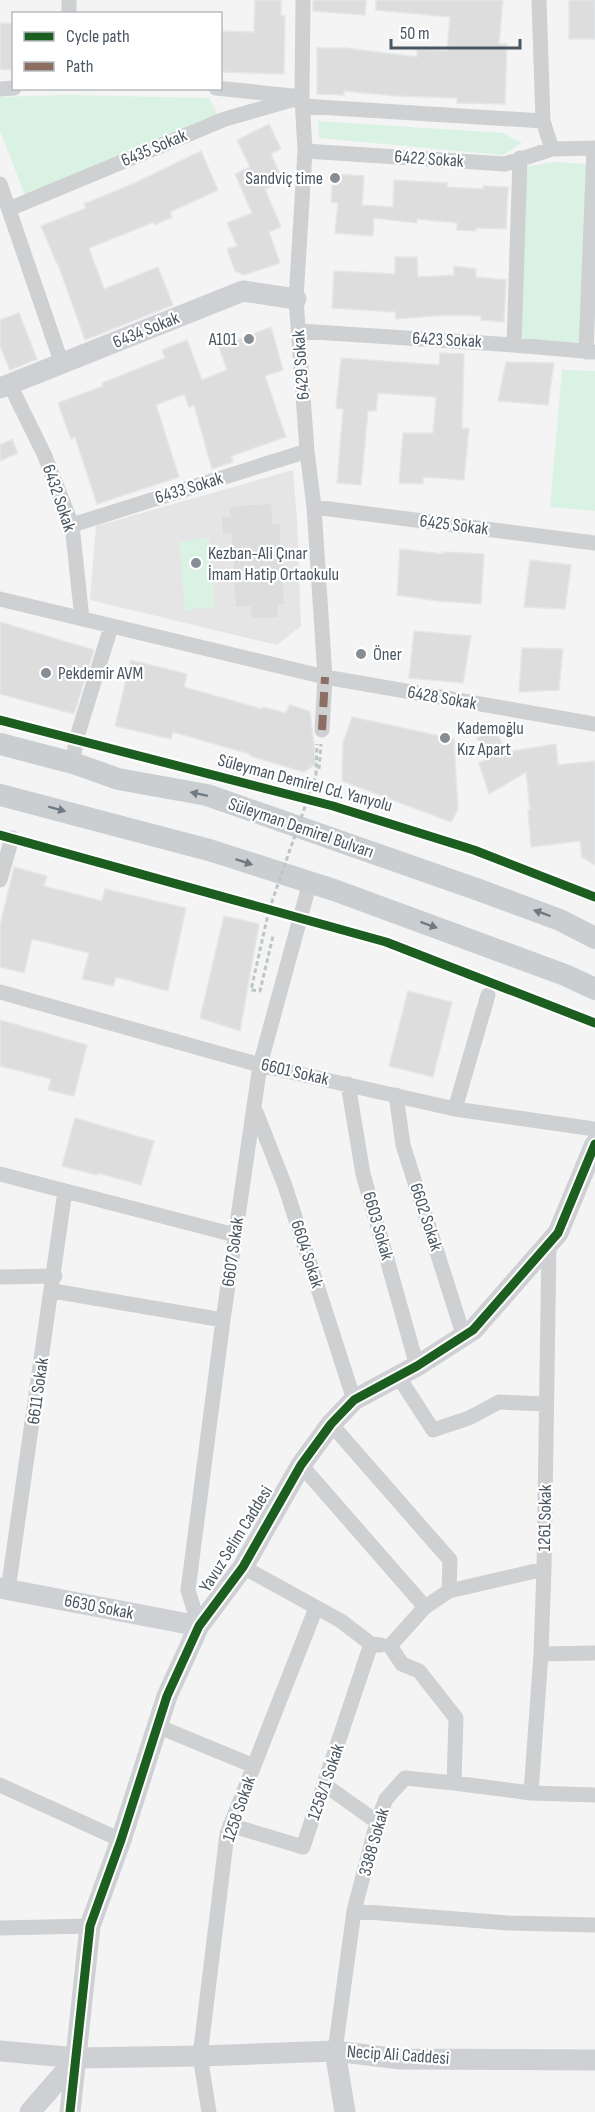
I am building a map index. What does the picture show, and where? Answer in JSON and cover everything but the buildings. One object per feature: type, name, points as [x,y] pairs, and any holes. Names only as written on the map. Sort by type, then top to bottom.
[{"type":"main road","name":"Süleyman Demirel Bulvarı","points":[[0,744],[73,763],[118,778],[207,795],[479,890],[560,920],[595,938]]},
{"type":"main road","points":[[0,795],[208,850],[310,882],[554,971],[595,989]]},
{"type":"street","name":"6429 Sokak","points":[[303,0],[302,101],[305,151],[296,299],[307,451],[314,507],[325,677],[322,730]]},
{"type":"street","points":[[539,0],[543,121],[552,149]]},
{"type":"street","points":[[222,89],[302,101],[543,121]]},
{"type":"street","name":"6435 Sokak","points":[[9,209],[225,119],[302,101]]},
{"type":"street","points":[[591,352],[594,148]]},
{"type":"street","name":"6422 Sokak","points":[[305,151],[505,164],[552,149],[594,148]]},
{"type":"street","points":[[514,345],[520,158]]},
{"type":"street","points":[[0,184],[62,364]]},
{"type":"street","name":"6434 Sokak","points":[[5,386],[243,291],[296,299]]},
{"type":"street","name":"6423 Sokak","points":[[299,331],[591,352]]},
{"type":"street","name":"6432 Sokak","points":[[5,386],[44,454],[72,525],[82,619]]},
{"type":"street","name":"6433 Sokak","points":[[72,525],[307,451]]},
{"type":"street","name":"6425 Sokak","points":[[314,507],[595,543]]},
{"type":"street","name":"6428 Sokak","points":[[0,599],[325,677],[595,724]]},
{"type":"street","points":[[73,763],[76,740],[111,627]]},
{"type":"street","points":[[0,880],[12,838]]},
{"type":"street","name":"6607 Sokak","points":[[199,1626],[189,1590],[223,1320],[260,1065],[310,882]]},
{"type":"street","name":"6601 Sokak","points":[[0,992],[260,1065],[455,1108],[595,1129]]},
{"type":"street","points":[[455,1108],[488,995]]},
{"type":"street","name":"6603 Sokak","points":[[348,1084],[363,1174],[417,1366]]},
{"type":"street","name":"6602 Sokak","points":[[396,1095],[403,1145],[464,1337]]},
{"type":"street","name":"6604 Sokak","points":[[255,1109],[285,1186],[354,1400]]},
{"type":"street","name":"Yavuz Selim Caddesi","points":[[70,2112],[90,1926],[121,1840],[167,1696],[199,1626],[243,1567],[301,1465],[331,1424],[354,1400],[417,1366],[473,1330],[549,1244],[558,1233],[595,1144]]},
{"type":"street","points":[[0,1174],[235,1235]]},
{"type":"street","name":"6611 Sokak","points":[[4,1589],[54,1283],[65,1191]]},
{"type":"street","name":"1261 Sokak","points":[[531,1793],[541,1654],[544,1569],[549,1244]]},
{"type":"street","points":[[0,1277],[54,1283],[223,1320]]},
{"type":"street","points":[[398,1377],[434,1430],[469,1418],[499,1402],[546,1404]]},
{"type":"street","points":[[331,1424],[450,1560],[449,1591]]},
{"type":"street","points":[[301,1465],[426,1607]]},
{"type":"street","points":[[243,1567],[340,1621],[371,1644],[390,1646]]},
{"type":"street","points":[[390,1646],[426,1607],[449,1591],[544,1569]]},
{"type":"street","name":"6630 Sokak","points":[[4,1589],[199,1626]]},
{"type":"street","name":"1258 Sokak","points":[[209,2112],[200,2056],[227,1834],[316,1608]]},
{"type":"street","name":"1258/1 Sokak","points":[[230,1825],[303,1847],[371,1644]]},
{"type":"street","points":[[390,1646],[402,1664],[419,1671],[456,1718],[454,1783],[531,1793],[595,1795]]},
{"type":"street","points":[[541,1654],[595,1653]]},
{"type":"street","points":[[158,1726],[254,1766]]},
{"type":"street","name":"3388 Sokak","points":[[335,2050],[354,1911],[377,1822],[386,1799],[405,1778],[454,1783]]},
{"type":"street","points":[[0,1785],[121,1840]]},
{"type":"street","points":[[325,1785],[377,1822]]},
{"type":"street","points":[[354,1911],[508,1923],[595,1925]]},
{"type":"street","points":[[0,1928],[90,1926]]},
{"type":"street","points":[[335,2050],[345,2112]]},
{"type":"street","name":"Necip Ali Caddesi","points":[[0,2051],[77,2058],[200,2056],[335,2050],[400,2059],[595,2060]]},
{"type":"street","points":[[55,2056],[58,2081]]},
{"type":"street","points":[[30,2112],[77,2058]]},
{"type":"path","points":[[273,936],[260,991],[251,990],[264,909],[316,775],[318,730],[322,730]]},
{"type":"path","points":[[319,769],[322,730]]},
{"type":"path","points":[[264,909],[300,919]]},
{"type":"shaded area","name":"Kezban-Ali Çınar İmam Hatip Ortaokulu","points":[[293,470],[301,626],[277,645],[90,600],[96,526]]},
{"type":"green space","points":[[67,95],[209,98],[218,115],[25,195],[0,131],[0,97]]},
{"type":"green space","points":[[318,121],[503,133],[522,143],[503,155],[319,138]]},
{"type":"green space","points":[[554,162],[586,164],[586,352],[514,345],[526,167]]},
{"type":"green space","points":[[562,370],[595,371],[595,511],[550,507]]},
{"type":"green space","points":[[209,538],[215,607],[185,610],[179,542]]},
{"type":"marked path","points":[[322,730],[325,677]]},
{"type":"cycle path","name":"Süleyman Demirel Cd. Yanyolu","points":[[0,720],[333,806],[474,850],[595,897]]},
{"type":"cycle path","points":[[0,835],[386,942],[595,1023]]},
{"type":"cycle path","points":[[70,2112],[90,1926],[121,1840],[167,1696],[199,1626],[243,1567],[301,1465],[331,1424],[354,1400],[417,1366],[473,1330],[558,1233],[595,1144]]},
{"type":"place","name":"Sandviç time","points":[[335,178]]},
{"type":"place","name":"A101","points":[[249,339]]},
{"type":"place","name":"Kezban-Ali Çınar İmam Hatip Ortaokulu","points":[[196,563]]},
{"type":"place","name":"Öner","points":[[361,654]]},
{"type":"place","name":"Pekdemir AVM","points":[[46,673]]},
{"type":"place","name":"Kademoğlu Kız Apart","points":[[445,738]]}]
